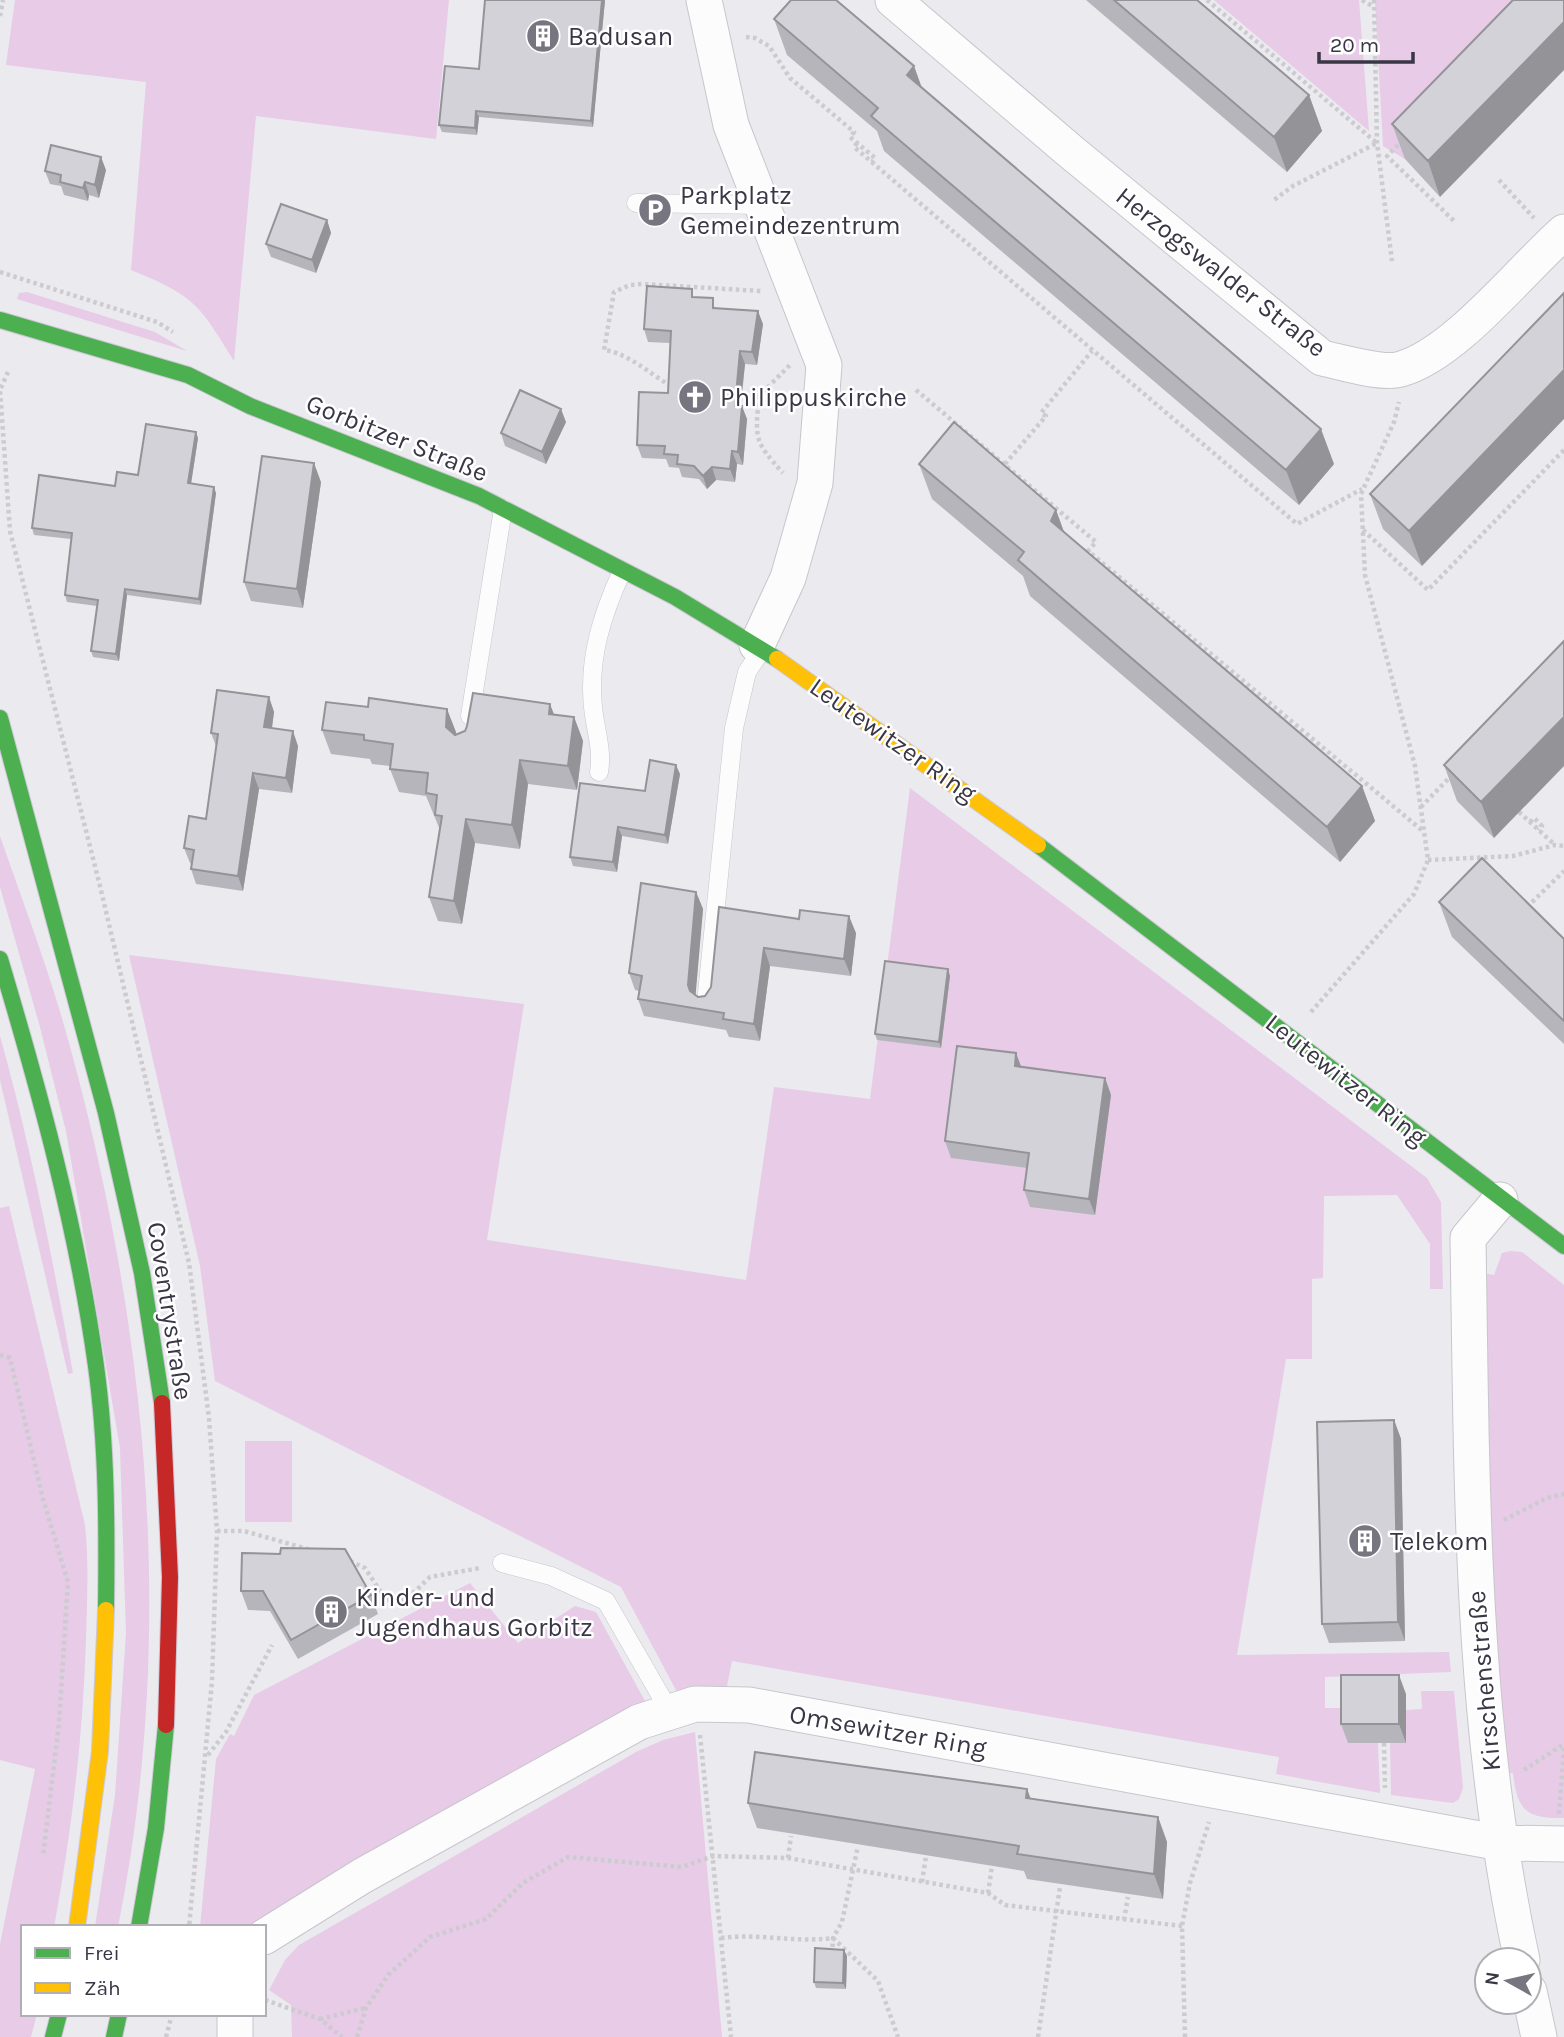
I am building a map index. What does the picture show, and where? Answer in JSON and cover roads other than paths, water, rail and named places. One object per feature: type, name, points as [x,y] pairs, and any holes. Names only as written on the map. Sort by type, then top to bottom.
[{"type":"main road","name":"Gorbitzer Straße","points":[[0,320],[188,375],[250,405],[479,496],[675,597],[760,646]]},
{"type":"main road","name":"Leutewitzer Ring","points":[[760,646],[999,815],[1564,1247]]},
{"type":"main road","name":"Coventrystraße","points":[[0,718],[98,1079],[136,1245],[157,1358],[167,1473],[170,1574],[168,1690],[155,1842],[139,1925]]},
{"type":"main road","points":[[0,959],[40,1091],[77,1254],[96,1368],[107,1564],[105,1689],[100,1771],[77,1925]]},
{"type":"main road","points":[[53,2037],[58,2016]]},
{"type":"main road","points":[[114,2037],[119,2016]]},
{"type":"street","points":[[705,0],[731,125],[824,365],[815,482],[788,578],[760,646]]},
{"type":"street","name":"Herzogswalder Straße","points":[[893,0],[1070,151],[1322,358],[1400,370],[1444,347],[1559,236]]},
{"type":"street","name":"Kirschenstraße","points":[[1500,1200],[1468,1238],[1473,1528],[1480,1681],[1502,1843],[1520,1946]]},
{"type":"street","name":"Omsewitzer Ring","points":[[266,1936],[362,1876],[639,1722],[682,1708],[749,1705],[1502,1843],[1561,1834]]},
{"type":"street","points":[[234,2016],[235,2037]]},
{"type":"street","points":[[1534,2016],[1539,2037]]},
{"type":"lane","points":[[636,202],[762,205]]},
{"type":"lane","points":[[467,734],[503,509]]},
{"type":"lane","points":[[599,772],[601,759],[593,706],[592,664],[607,605],[622,571]]},
{"type":"lane","points":[[706,1003],[734,728],[747,672],[760,646]]},
{"type":"lane","points":[[502,1563],[551,1576],[606,1601],[682,1708]]},
{"type":"place","name":"Badusan","points":[[543,36]]},
{"type":"place","name":"Parkplatz Gemeindezentrum","points":[[655,210]]},
{"type":"place","name":"Philippuskirche","points":[[695,397]]},
{"type":"place","name":"Telekom","points":[[1365,1541]]},
{"type":"place","name":"Kinder- und Jugendhaus Gorbitz","points":[[331,1612]]}]
